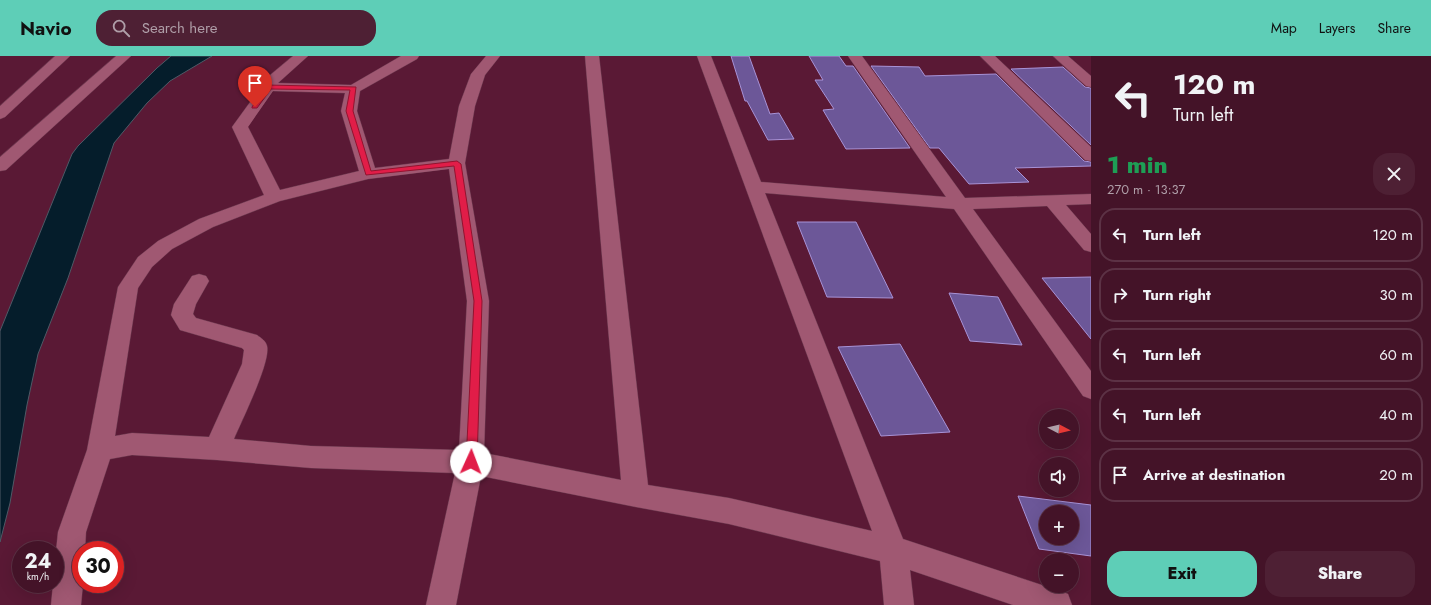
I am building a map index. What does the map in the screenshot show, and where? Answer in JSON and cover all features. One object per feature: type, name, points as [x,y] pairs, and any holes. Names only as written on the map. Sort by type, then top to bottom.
[{"type":"street","points":[[0,114],[62,56]]},
{"type":"street","points":[[0,166],[124,56]]},
{"type":"street","points":[[274,197],[240,127],[274,79],[301,56]]},
{"type":"street","points":[[269,87],[354,89],[366,84],[400,61],[412,56]]},
{"type":"street","points":[[441,605],[471,462],[478,301],[457,164],[467,106],[475,81],[478,74],[493,56]]},
{"type":"street","points":[[592,56],[636,495]]},
{"type":"street","points":[[704,56],[893,550],[899,605]]},
{"type":"street","points":[[855,56],[1091,389]]},
{"type":"street","points":[[987,56],[1091,156]]},
{"type":"street","points":[[1060,56],[1091,83]]},
{"type":"street","points":[[354,89],[350,111],[368,174]]},
{"type":"street","points":[[66,605],[72,532],[100,450],[128,287],[145,262],[165,245],[206,223],[274,197],[368,174],[457,164]]},
{"type":"street","points":[[755,187],[959,204],[1091,199]]},
{"type":"street","points":[[1052,201],[1091,246]]},
{"type":"street","points":[[199,281],[185,304],[182,315],[188,324],[249,341],[256,347],[254,364],[217,449]]},
{"type":"street","points":[[100,450],[132,444],[311,457],[471,462],[636,495],[729,511],[893,550],[1057,605]]},
{"type":"water","points":[[171,56],[212,56],[170,81],[147,103],[114,143],[68,278],[38,354],[27,405],[10,503],[0,542],[0,331],[72,154],[78,146]]},
{"type":"building","points":[[731,56],[749,56],[770,114],[779,113],[794,139],[768,140],[747,101],[745,101]]},
{"type":"building","points":[[809,56],[839,56],[846,66],[853,66],[910,148],[846,149],[823,110],[834,109],[815,80],[823,80]]},
{"type":"building","points":[[871,66],[919,67],[925,76],[996,74],[1084,161],[1091,162],[1091,166],[1015,168],[1029,182],[969,184],[939,148],[930,148]]},
{"type":"building","points":[[1063,67],[1085,87],[1091,88],[1091,145],[1011,69]]},
{"type":"building","points":[[797,222],[856,222],[893,298],[827,297]]},
{"type":"building","points":[[1091,277],[1091,339],[1042,278]]},
{"type":"building","points":[[949,293],[998,297],[1022,345],[970,341]]},
{"type":"building","points":[[900,344],[950,432],[881,436],[838,347]]},
{"type":"building","points":[[1018,496],[1091,505],[1091,556],[1079,554],[1079,553],[1039,549]]},
{"type":"route","points":[[255,107],[269,87],[354,89],[350,111],[368,174],[457,164],[478,301],[471,462]]}]
